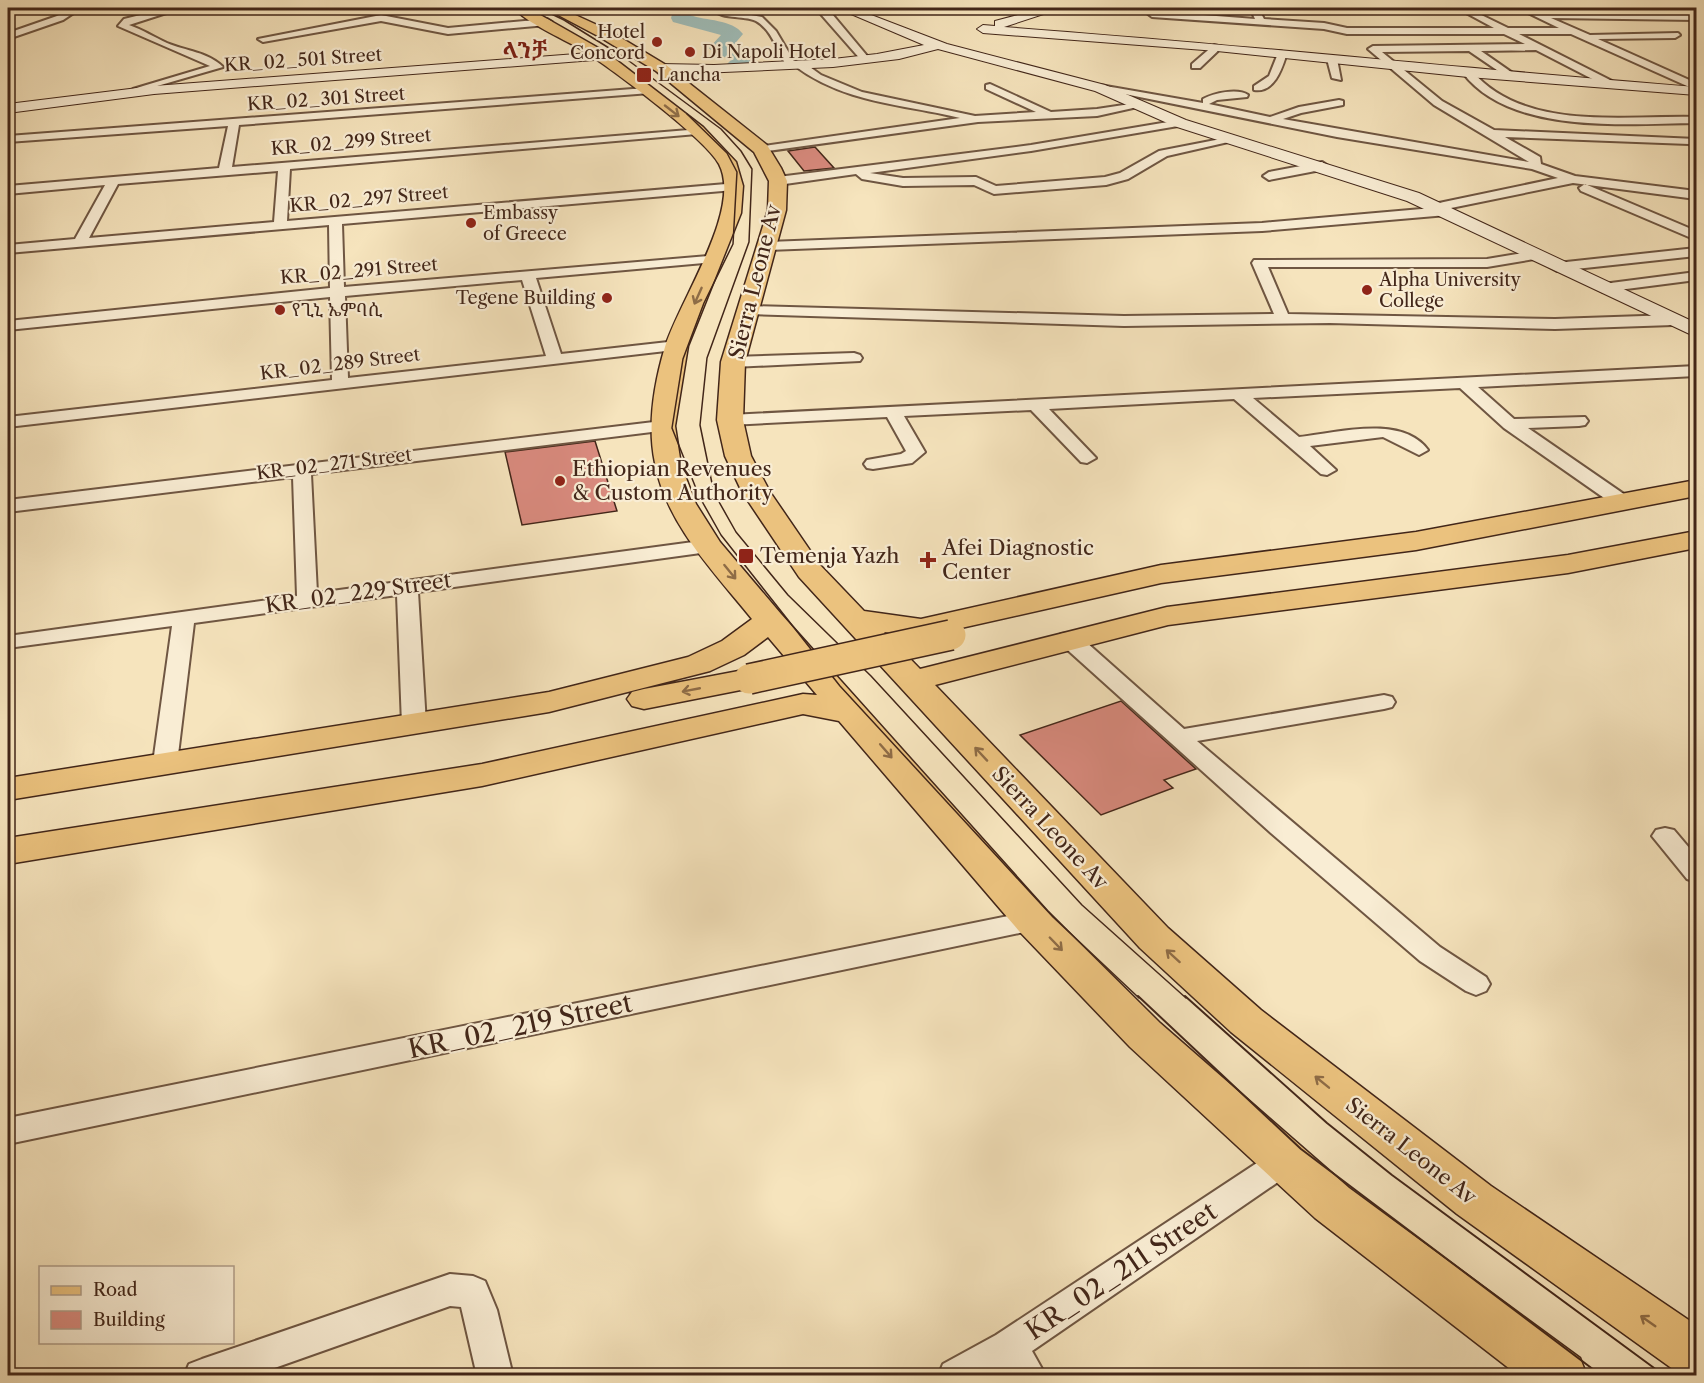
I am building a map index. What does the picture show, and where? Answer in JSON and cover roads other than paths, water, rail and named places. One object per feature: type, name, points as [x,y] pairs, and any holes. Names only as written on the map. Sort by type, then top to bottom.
[{"type":"main road","points":[[520,8],[603,33],[665,72],[749,139]]},
{"type":"main road","name":"Sierra Leone Av","points":[[549,15],[697,131],[727,162],[734,186],[732,213],[677,346],[662,426],[668,465],[682,504],[708,546],[770,621],[855,715],[1033,921],[1145,1035],[1283,1162],[1341,1211],[1561,1376]]},
{"type":"main road","name":"Sierra Leone Av","points":[[749,139],[778,181],[777,210],[733,362],[730,420],[738,456],[756,492],[786,540],[811,573],[1154,938],[1246,1022],[1474,1200],[1696,1354]]},
{"type":"main road","points":[[854,619],[921,628],[1161,574],[1416,541],[1696,488]]},
{"type":"main road","points":[[958,643],[1170,584],[1645,515],[1696,502]]},
{"type":"main road","points":[[8,833],[528,752],[761,687],[958,643],[1198,600],[1433,568],[1666,531],[1696,523]]},
{"type":"main road","points":[[912,681],[1069,639],[1167,616],[1568,564],[1696,539]]},
{"type":"main road","points":[[8,789],[549,702],[699,664],[733,648],[770,621]]},
{"type":"main road","points":[[8,807],[416,745],[761,687]]},
{"type":"main road","points":[[8,851],[482,775],[740,716],[803,704],[823,706],[855,715]]},
{"type":"street","points":[[8,36],[60,18],[77,8]]},
{"type":"street","points":[[137,92],[218,67],[203,58],[162,44],[151,36],[123,26],[127,21],[178,8]]},
{"type":"street","points":[[717,8],[724,13],[758,19],[768,26],[795,65],[848,92],[941,109],[978,119]]},
{"type":"street","points":[[823,8],[822,10],[865,59]]},
{"type":"street","points":[[843,8],[938,45],[1100,88],[1534,166],[1696,236]]},
{"type":"street","points":[[665,72],[865,59],[938,45],[983,29],[1056,8]]},
{"type":"street","points":[[1254,8],[1261,22],[1286,42],[1332,59],[1468,73],[1696,89]]},
{"type":"street","points":[[1307,8],[1336,8]]},
{"type":"street","points":[[1307,8],[1324,26],[1347,31],[1573,31]]},
{"type":"street","points":[[1461,8],[1608,83]]},
{"type":"street","points":[[1522,8],[1696,89]]},
{"type":"street","points":[[1590,8],[1610,16]]},
{"type":"street","points":[[1152,14],[1261,22]]},
{"type":"street","points":[[263,39],[381,18],[448,31],[549,15]]},
{"type":"street","points":[[1539,15],[1696,17]]},
{"type":"street","points":[[1586,36],[1675,35],[1639,16]]},
{"type":"street","points":[[983,29],[1216,47],[1286,42],[1324,26]]},
{"type":"street","points":[[1347,31],[1373,49],[1438,103],[1532,156],[1536,160],[1534,166]]},
{"type":"street","points":[[1258,88],[1274,77],[1286,42]]},
{"type":"street","points":[[1196,66],[1216,47]]},
{"type":"street","points":[[1373,49],[1536,47]]},
{"type":"street","points":[[1471,48],[1510,76]]},
{"type":"street","name":"KR_02_501 Street","points":[[8,109],[137,92],[602,56]]},
{"type":"street","points":[[1332,59],[1337,78]]},
{"type":"street","points":[[1468,73],[1487,93],[1503,102],[1535,111],[1585,117],[1696,120]]},
{"type":"street","points":[[990,87],[1050,114]]},
{"type":"street","points":[[1100,88],[1180,123],[1322,166],[1443,209],[1557,267],[1696,331]]},
{"type":"street","name":"KR_02_301 Street","points":[[8,140],[646,91]]},
{"type":"street","points":[[1199,105],[1215,97],[1243,95]]},
{"type":"street","points":[[1269,120],[1291,112],[1339,103]]},
{"type":"street","points":[[749,139],[858,137],[978,119],[1050,114],[1090,115],[1137,106]]},
{"type":"street","points":[[225,171],[234,122]]},
{"type":"street","points":[[778,181],[1031,148],[1180,123]]},
{"type":"street","name":"KR_02_299 Street","points":[[8,190],[697,131]]},
{"type":"street","points":[[1494,133],[1695,143]]},
{"type":"street","points":[[858,137],[868,148]]},
{"type":"street","points":[[976,181],[988,189],[1002,190],[1117,179],[1163,153],[1231,140]]},
{"type":"street","points":[[280,225],[284,166]]},
{"type":"street","points":[[1269,176],[1322,166]]},
{"type":"street","points":[[852,173],[903,182],[976,181],[1038,174]]},
{"type":"street","points":[[80,243],[114,180]]},
{"type":"street","points":[[768,246],[1262,227],[1443,209],[1570,180],[1696,195]]},
{"type":"street","name":"KR_02_297 Street","points":[[8,249],[734,186]]},
{"type":"street","points":[[335,220],[340,384]]},
{"type":"street","points":[[1557,267],[1696,252]]},
{"type":"street","points":[[1283,318],[1259,263],[1487,263],[1535,255]]},
{"type":"street","name":"KR_02_291 Street","points":[[8,326],[338,292],[715,258]]},
{"type":"street","points":[[528,275],[554,358]]},
{"type":"street","points":[[1603,288],[1696,276]]},
{"type":"street","points":[[749,310],[1124,321],[1283,318],[1545,324],[1673,320]]},
{"type":"street","name":"KR_02_289 Street","points":[[8,422],[554,358],[677,346]]},
{"type":"street","points":[[733,362],[854,358]]},
{"type":"street","points":[[730,420],[1696,371]]},
{"type":"street","points":[[1464,383],[1510,424],[1624,503]]},
{"type":"street","points":[[1239,394],[1327,470]]},
{"type":"street","points":[[1036,405],[1087,458]]},
{"type":"street","points":[[873,464],[906,459],[916,452],[893,412]]},
{"type":"street","points":[[1510,424],[1580,422]]},
{"type":"street","name":"KR_02_271 Street","points":[[8,506],[302,468],[662,426]]},
{"type":"street","points":[[1296,443],[1384,432],[1419,450]]},
{"type":"street","points":[[302,468],[307,600]]},
{"type":"street","name":"KR_02_229 Street","points":[[8,642],[708,546]]},
{"type":"street","points":[[407,586],[414,724]]},
{"type":"street","points":[[165,763],[184,617]]},
{"type":"street","points":[[1069,639],[1280,827],[1430,954],[1476,984]]},
{"type":"street","points":[[1177,737],[1384,702]]},
{"type":"street","points":[[1665,837],[1696,873]]},
{"type":"street","name":"KR_02_219 Street","points":[[8,1131],[1033,921]]},
{"type":"street","name":"KR_02_211 Street","points":[[956,1376],[1018,1361],[1283,1162]]},
{"type":"street","points":[[202,1376],[450,1290],[473,1292],[480,1310],[495,1376]]},
{"type":"waterway","points":[[683,8],[680,18],[727,30],[733,34],[719,48],[722,51],[740,54],[746,59],[737,64]]},
{"type":"tram line","points":[[539,8],[564,20],[625,58],[721,129],[741,151],[752,169],[749,242],[707,358],[700,425],[714,493],[736,532],[788,595],[871,676],[1082,905],[1186,998]]},
{"type":"tram line","points":[[687,114],[727,153],[737,172],[733,244],[704,303],[683,359],[672,428],[699,496],[721,535],[840,686],[1053,917],[1139,998]]},
{"type":"tram line","points":[[1138,996],[1301,1149],[1602,1376]]},
{"type":"tram line","points":[[1185,996],[1327,1123],[1392,1175],[1665,1376]]},
{"type":"place","name":"Hotel Concord","points":[[657,42]]},
{"type":"place","name":"Di Napoli Hotel","points":[[690,52]]},
{"type":"place","name":"Lancha","points":[[644,75]]},
{"type":"place","name":"Embassy of Greece","points":[[471,223]]},
{"type":"place","name":"Alpha University College","points":[[1367,290]]},
{"type":"place","name":"Tegene Building","points":[[607,298]]},
{"type":"place","name":"የጊኒ ኤምባሲ","points":[[280,310]]},
{"type":"place","name":"Ethiopian Revenues & Custom Authority","points":[[560,481]]},
{"type":"place","name":"Temenja Yazh","points":[[746,556]]},
{"type":"place","name":"Afei Diagnostic Center","points":[[928,560]]},
{"type":"district","name":"ላንቻ","points":[[525,50]]}]
